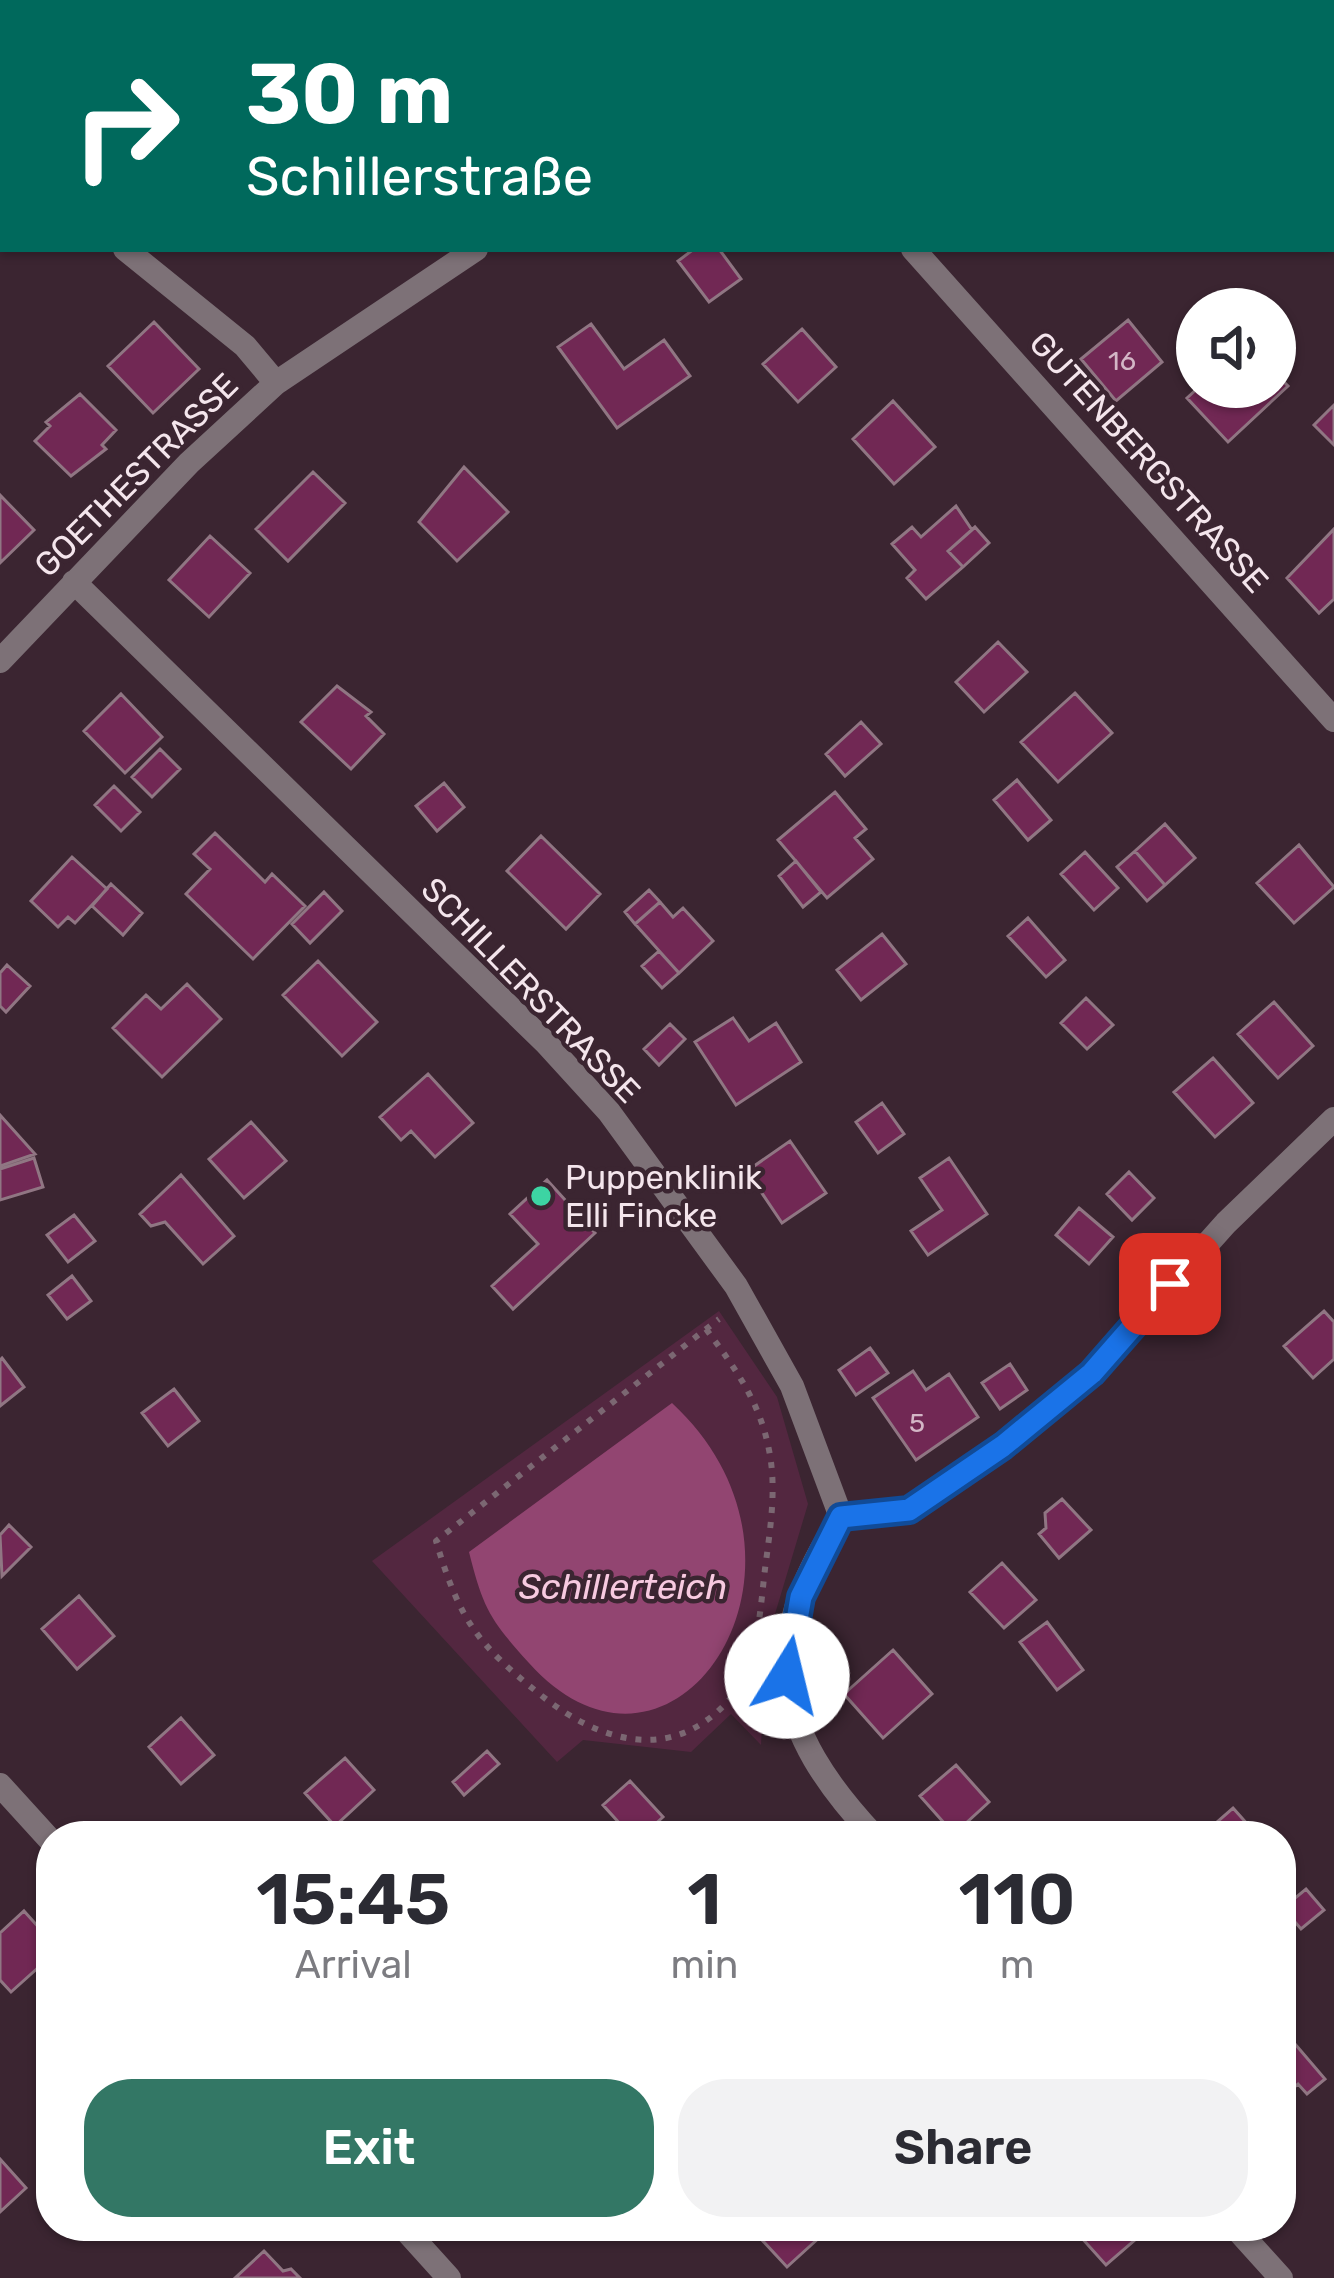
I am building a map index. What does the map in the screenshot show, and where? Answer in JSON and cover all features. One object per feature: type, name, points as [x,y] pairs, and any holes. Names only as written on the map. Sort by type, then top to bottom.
[{"type":"street","points":[[129,252],[244,346],[272,386]]},
{"type":"street","name":"GOETHESTRASSE","points":[[0,661],[272,386],[472,252]]},
{"type":"street","name":"GUTENBERGSTRASSE","points":[[916,252],[1334,720]]},
{"type":"street","name":"SCHILLERSTRASSE","points":[[74,582],[546,1043],[609,1112],[767,1338],[793,1386],[841,1517]]},
{"type":"street","points":[[862,1821],[808,1755],[788,1699],[790,1639],[801,1597],[841,1517],[909,1510],[1003,1446],[1092,1373],[1170,1284],[1334,1119]]},
{"type":"street","points":[[0,1785],[36,1825]]},
{"type":"street","points":[[416,2241],[449,2278]]},
{"type":"street","points":[[1248,2241],[1281,2278]]},
{"type":"path","points":[[706,1329],[749,1386],[770,1451],[772,1510],[757,1636],[730,1699],[679,1737],[631,1741],[579,1725],[492,1656],[456,1606],[436,1541],[706,1329]]},
{"type":"shaded area","points":[[719,1311],[777,1397],[808,1504],[766,1644],[761,1745],[731,1714],[691,1752],[583,1740],[557,1762],[372,1561]]},
{"type":"water","name":"Schillerteich","points":[[672,1403],[722,1467],[743,1534],[741,1598],[720,1654],[684,1694],[637,1713],[584,1705],[529,1663],[505,1635],[484,1600],[469,1552]]},
{"type":"building","points":[[690,252],[721,252],[741,279],[709,302],[678,261]]},
{"type":"building","points":[[1128,320],[1162,362],[1116,401],[1081,359]]},
{"type":"building","points":[[154,322],[199,369],[153,413],[108,366]]},
{"type":"building","points":[[591,324],[624,369],[664,340],[690,376],[617,428],[558,347]]},
{"type":"building","points":[[802,329],[836,367],[798,402],[763,364]]},
{"type":"building","points":[[80,394],[116,430],[102,445],[106,449],[71,476],[35,441],[50,426],[46,422]]},
{"type":"building","points":[[893,401],[935,447],[894,484],[853,439]]},
{"type":"building","points":[[1334,405],[1334,445],[1314,425]]},
{"type":"building","points":[[1196,408],[1264,408],[1228,442]]},
{"type":"building","points":[[464,467],[508,512],[457,561],[419,522]]},
{"type":"building","points":[[313,472],[345,503],[288,561],[256,529]]},
{"type":"building","points":[[0,495],[34,530],[0,563]]},
{"type":"building","points":[[956,506],[972,530],[948,551],[963,567],[926,599],[907,578],[915,570],[892,544],[912,527],[921,537]]},
{"type":"building","points":[[975,527],[989,543],[963,567],[948,551]]},
{"type":"building","points":[[1334,529],[1334,599],[1319,613],[1287,578]]},
{"type":"building","points":[[210,536],[250,573],[209,617],[169,580]]},
{"type":"building","points":[[998,642],[1027,672],[984,712],[956,682]]},
{"type":"building","points":[[337,686],[371,712],[366,716],[384,734],[351,769],[301,722]]},
{"type":"building","points":[[1075,693],[1112,733],[1058,782],[1021,742]]},
{"type":"building","points":[[121,694],[162,737],[125,773],[84,731]]},
{"type":"building","points":[[861,722],[881,744],[845,776],[826,754]]},
{"type":"building","points":[[160,749],[180,769],[152,797],[132,777]]},
{"type":"building","points":[[1017,780],[1051,820],[1028,840],[994,800]]},
{"type":"building","points":[[444,783],[464,807],[437,831],[416,806]]},
{"type":"building","points":[[114,786],[140,812],[121,831],[95,805]]},
{"type":"building","points":[[835,792],[866,829],[855,838],[873,859],[827,898],[778,840]]},
{"type":"building","points":[[1165,824],[1195,858],[1165,885],[1135,851]]},
{"type":"building","points":[[215,833],[265,882],[272,874],[305,906],[253,959],[186,894],[210,869],[194,854]]},
{"type":"building","points":[[541,836],[600,894],[566,929],[507,871]]},
{"type":"building","points":[[1299,845],[1334,887],[1294,923],[1257,883]]},
{"type":"building","points":[[1135,851],[1165,885],[1147,901],[1117,867]]},
{"type":"building","points":[[1085,852],[1118,888],[1094,910],[1061,874]]},
{"type":"building","points":[[72,857],[107,889],[75,923],[68,917],[58,927],[31,901]]},
{"type":"building","points":[[796,861],[821,892],[803,907],[779,876]]},
{"type":"building","points":[[111,884],[142,913],[123,935],[92,906]]},
{"type":"building","points":[[649,890],[660,902],[635,924],[625,912]]},
{"type":"building","points":[[324,892],[342,911],[310,943],[292,924]]},
{"type":"building","points":[[660,902],[673,917],[683,908],[713,941],[679,973],[635,924]]},
{"type":"building","points":[[1028,918],[1065,960],[1046,977],[1008,936]]},
{"type":"building","points":[[882,934],[906,964],[861,1000],[837,970]]},
{"type":"building","points":[[659,951],[679,973],[662,988],[642,966]]},
{"type":"building","points":[[318,961],[377,1022],[342,1056],[283,995]]},
{"type":"building","points":[[7,965],[30,986],[6,1012],[0,1006],[0,973]]},
{"type":"building","points":[[187,984],[221,1019],[162,1077],[113,1028],[146,995],[161,1009]]},
{"type":"building","points":[[1086,998],[1113,1025],[1087,1049],[1061,1023]]},
{"type":"building","points":[[1274,1002],[1313,1046],[1278,1078],[1238,1034]]},
{"type":"building","points":[[733,1018],[749,1041],[776,1023],[801,1062],[736,1105],[695,1042]]},
{"type":"building","points":[[670,1024],[685,1039],[659,1065],[644,1049]]},
{"type":"building","points":[[1213,1058],[1253,1103],[1215,1137],[1174,1092]]},
{"type":"building","points":[[428,1074],[473,1123],[435,1157],[411,1131],[401,1140],[380,1117]]},
{"type":"building","points":[[882,1103],[904,1134],[878,1153],[856,1122]]},
{"type":"building","points":[[0,1115],[35,1154],[0,1166]]},
{"type":"building","points":[[251,1122],[286,1161],[244,1198],[209,1159]]},
{"type":"building","points":[[790,1141],[826,1193],[782,1223],[747,1171]]},
{"type":"building","points":[[34,1158],[43,1187],[0,1200],[0,1169]]},
{"type":"building","points":[[949,1158],[987,1214],[928,1255],[911,1231],[942,1210],[920,1178]]},
{"type":"building","points":[[1129,1172],[1154,1198],[1132,1220],[1107,1194]]},
{"type":"building","points":[[181,1175],[234,1236],[203,1264],[165,1222],[151,1226],[140,1214]]},
{"type":"building","points":[[547,1180],[595,1233],[513,1309],[492,1286],[538,1244],[510,1214]]},
{"type":"building","points":[[1079,1208],[1113,1237],[1089,1264],[1056,1235]]},
{"type":"building","points":[[74,1215],[95,1241],[68,1262],[47,1235]]},
{"type":"building","points":[[72,1276],[91,1301],[67,1319],[48,1295]]},
{"type":"building","points":[[1324,1311],[1334,1322],[1334,1359],[1313,1378],[1284,1346]]},
{"type":"building","points":[[870,1348],[888,1373],[856,1395],[839,1370]]},
{"type":"building","points":[[0,1360],[24,1387],[0,1406]]},
{"type":"building","points":[[1010,1364],[1027,1390],[1000,1409],[982,1383]]},
{"type":"building","points":[[913,1371],[926,1390],[949,1374],[978,1417],[916,1460],[873,1398]]},
{"type":"building","points":[[174,1389],[199,1421],[168,1446],[142,1413]]},
{"type":"building","points":[[1062,1499],[1091,1530],[1059,1558],[1039,1534],[1046,1528],[1045,1513]]},
{"type":"building","points":[[9,1525],[31,1547],[2,1576],[0,1535]]},
{"type":"building","points":[[1002,1563],[1036,1600],[1004,1628],[970,1592]]},
{"type":"building","points":[[79,1596],[114,1636],[77,1669],[42,1629]]},
{"type":"building","points":[[1047,1622],[1083,1670],[1057,1690],[1020,1642]]},
{"type":"building","points":[[893,1650],[932,1694],[883,1738],[844,1694]]},
{"type":"building","points":[[181,1718],[214,1755],[181,1784],[149,1747]]},
{"type":"building","points":[[487,1751],[499,1764],[464,1795],[453,1782]]},
{"type":"building","points":[[345,1758],[374,1790],[340,1821],[330,1821],[305,1793]]},
{"type":"building","points":[[956,1765],[989,1802],[968,1821],[942,1821],[920,1796]]},
{"type":"building","points":[[630,1781],[663,1817],[617,1821],[603,1805]]},
{"type":"building","points":[[1233,1808],[1245,1821],[1218,1821]]},
{"type":"building","points":[[1306,1889],[1324,1910],[1301,1929],[1296,1923],[1296,1897]]},
{"type":"building","points":[[24,1911],[36,1924],[36,1970],[11,1992],[0,1980],[0,1933]]},
{"type":"building","points":[[1296,2045],[1325,2079],[1307,2094],[1298,2084]]},
{"type":"building","points":[[0,2159],[26,2188],[0,2212]]},
{"type":"building","points":[[763,2241],[816,2241],[787,2267]]},
{"type":"building","points":[[1084,2241],[1134,2241],[1106,2265]]},
{"type":"building","points":[[264,2251],[283,2271],[291,2269],[300,2278],[235,2278]]},
{"type":"place","name":"Puppenklinik Elli Fincke","points":[[541,1196]]},
{"type":"route","points":[[787,1676],[801,1597],[822,1546],[841,1517],[909,1510],[1003,1446],[1092,1373],[1170,1284]]}]
